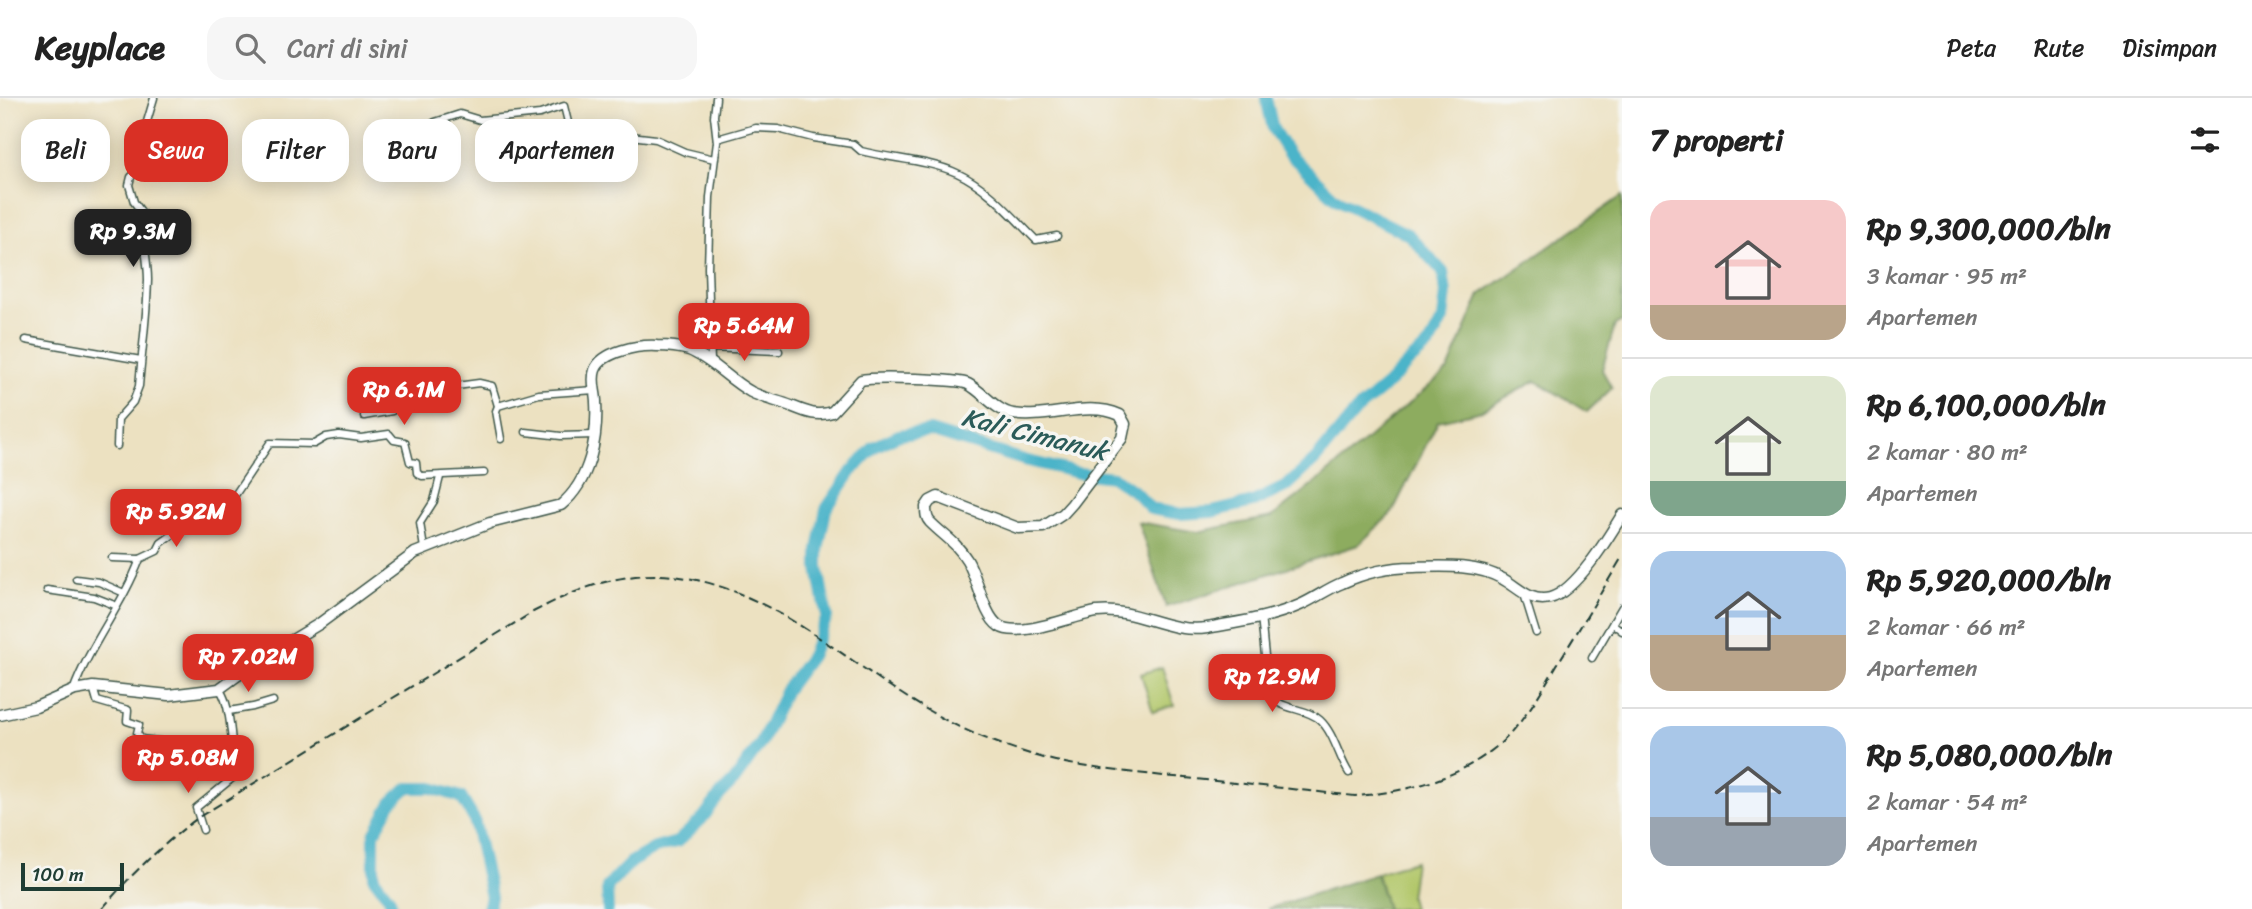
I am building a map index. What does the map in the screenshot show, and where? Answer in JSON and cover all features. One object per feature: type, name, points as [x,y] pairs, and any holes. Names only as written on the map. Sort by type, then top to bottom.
[{"type":"main road","points":[[0,715],[36,706],[72,691],[93,687],[169,695],[219,689],[274,650],[319,624],[424,548],[512,516],[561,505],[584,475],[594,444],[597,405],[593,381],[595,370],[613,355],[652,346],[687,350],[752,392],[813,414],[832,412],[861,380],[885,378],[932,382],[961,381],[1013,414],[1055,414],[1088,409],[1113,412],[1123,419],[1124,432],[1102,465],[1072,505],[1049,524],[1030,529],[1000,522],[950,500],[938,497],[930,501],[926,513],[930,522],[953,541],[964,555],[988,612],[1004,629],[1029,628],[1104,611],[1190,629],[1261,618],[1300,605],[1353,579],[1390,569],[1414,567],[1478,569],[1496,575],[1524,594],[1546,599],[1559,593],[1589,565],[1622,515]]},
{"type":"street","points":[[117,446],[118,419],[137,395],[148,279],[146,244],[141,227],[143,214],[134,202],[129,185],[131,177],[139,169],[145,150],[145,128],[154,98]]},
{"type":"street","points":[[711,364],[708,256],[710,197],[717,139],[714,116],[716,98]]},
{"type":"street","points":[[490,119],[540,114],[564,106],[567,119]]},
{"type":"street","points":[[443,119],[457,114],[476,119]]},
{"type":"street","points":[[717,139],[756,128],[778,128],[813,138],[853,144],[861,151],[939,167],[958,174],[997,201],[1036,240],[1057,236]]},
{"type":"street","points":[[638,137],[656,139],[685,152],[713,159]]},
{"type":"street","points":[[981,190],[995,189]]},
{"type":"street","points":[[26,340],[141,360]]},
{"type":"street","points":[[710,348],[779,351]]},
{"type":"street","points":[[364,416],[392,411],[405,393],[479,383],[492,386],[498,406],[496,411],[501,439]]},
{"type":"street","points":[[498,406],[539,394],[595,390]]},
{"type":"street","points":[[526,432],[561,436],[594,435]]},
{"type":"street","points":[[112,558],[141,559],[157,551],[161,543],[177,531],[206,520],[226,506],[271,443],[314,444],[329,436],[342,434],[361,438],[389,434],[394,440],[405,442],[410,462],[416,463],[417,473],[422,476],[484,473]]},
{"type":"street","points":[[424,548],[420,523],[434,501],[440,477]]},
{"type":"street","points":[[72,691],[81,667],[93,651],[134,578],[141,559]]},
{"type":"street","points":[[76,579],[99,582],[124,593]]},
{"type":"street","points":[[47,590],[93,597],[117,606]]},
{"type":"street","points":[[1524,594],[1536,633]]},
{"type":"street","points":[[1592,658],[1622,607]]},
{"type":"street","points":[[1261,618],[1273,697],[1279,703],[1318,719],[1349,773]]},
{"type":"street","points":[[1613,624],[1622,631]]},
{"type":"street","points":[[274,650],[281,672]]},
{"type":"street","points":[[93,687],[97,701],[128,710],[127,721],[139,725],[137,733],[141,739],[159,740],[186,750]]},
{"type":"street","points":[[202,830],[196,808],[235,776],[229,711],[219,689]]},
{"type":"street","points":[[229,711],[253,708],[274,701]]},
{"type":"street","points":[[206,760],[234,770]]},
{"type":"green space","points":[[1622,196],[1622,321],[1615,325],[1602,370],[1612,388],[1587,412],[1536,381],[1478,412],[1438,421],[1392,513],[1358,545],[1166,607],[1138,522],[1197,532],[1272,517],[1448,370],[1480,295]]},
{"type":"green space","points":[[1162,667],[1174,705],[1153,712],[1141,674]]},
{"type":"green space","points":[[1415,861],[1410,897],[1413,909],[1387,909],[1377,873]]},
{"type":"green space","points":[[1376,874],[1387,909],[1267,909]]},
{"type":"waterway","name":"Kali Cimanuk","points":[[608,909],[607,887],[631,862],[655,848],[677,842],[702,819],[761,743],[786,690],[811,656],[827,617],[818,568],[818,550],[826,509],[852,471],[874,447],[899,435],[930,431],[1024,460],[1078,473],[1113,477],[1136,493],[1151,509],[1179,514],[1212,512],[1253,502],[1287,486],[1316,459],[1356,411],[1429,345],[1443,319],[1446,293],[1443,272],[1409,235],[1336,199],[1288,153],[1273,129],[1266,98]]},
{"type":"waterway","name":"Kali Cimanuk","points":[[392,909],[390,899],[374,878],[374,834],[391,803],[407,788],[432,788],[461,797],[474,819],[491,897],[488,909]]},
{"type":"railway","points":[[102,909],[148,860],[199,817],[533,612],[578,591],[626,577],[659,575],[697,580],[733,591],[802,627],[943,719],[1033,755],[1098,768],[1355,796],[1418,786],[1458,771],[1494,749],[1517,726],[1536,700],[1622,557]]}]
